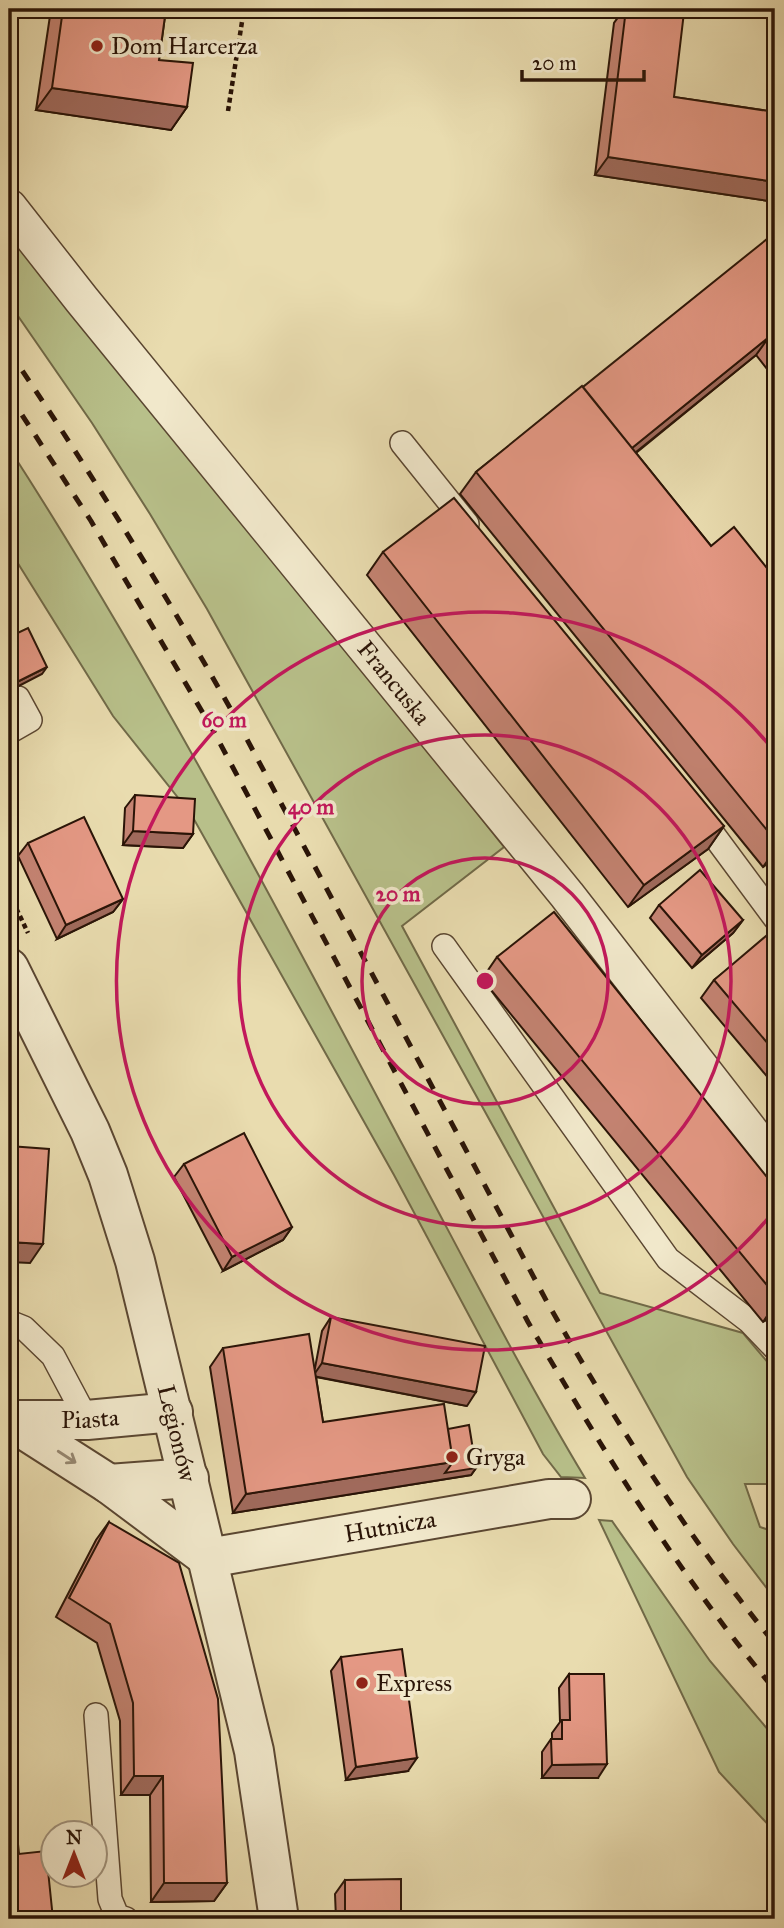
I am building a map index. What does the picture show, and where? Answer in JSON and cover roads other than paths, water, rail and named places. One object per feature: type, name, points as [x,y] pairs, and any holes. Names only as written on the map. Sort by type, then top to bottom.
[{"type":"street","name":"Francuska","points":[[9,207],[90,311],[567,895],[775,1163]]},
{"type":"street","name":"Legionów","points":[[21,956],[108,1175],[135,1261],[254,1751],[275,1919]]},
{"type":"street","name":"Piasta","points":[[9,1420],[87,1420],[173,1412]]},
{"type":"street","name":"Piasta","points":[[9,1420],[110,1484],[208,1558]]},
{"type":"street","points":[[110,1484],[189,1478]]},
{"type":"street","name":"Hutnicza","points":[[208,1558],[549,1499],[571,1499]]},
{"type":"lane","points":[[402,443],[480,540]]},
{"type":"lane","points":[[9,732],[30,720],[18,698]]},
{"type":"lane","points":[[688,801],[775,918]]},
{"type":"lane","points":[[444,946],[668,1259],[749,1321],[775,1348]]},
{"type":"lane","points":[[9,1322],[24,1328],[53,1356],[87,1420]]},
{"type":"lane","points":[[96,1715],[110,1899],[117,1916],[126,1919]]},
{"type":"railway","points":[[9,351],[125,531],[234,715],[573,1347],[626,1435],[683,1521],[775,1644]]},
{"type":"railway","points":[[9,395],[91,521],[214,732],[556,1370],[674,1557],[775,1690]]},
{"type":"place","name":"Dom Harcerza","points":[[97,46]]},
{"type":"place","name":"Gryga","points":[[452,1457]]},
{"type":"place","name":"Express","points":[[362,1683]]}]
